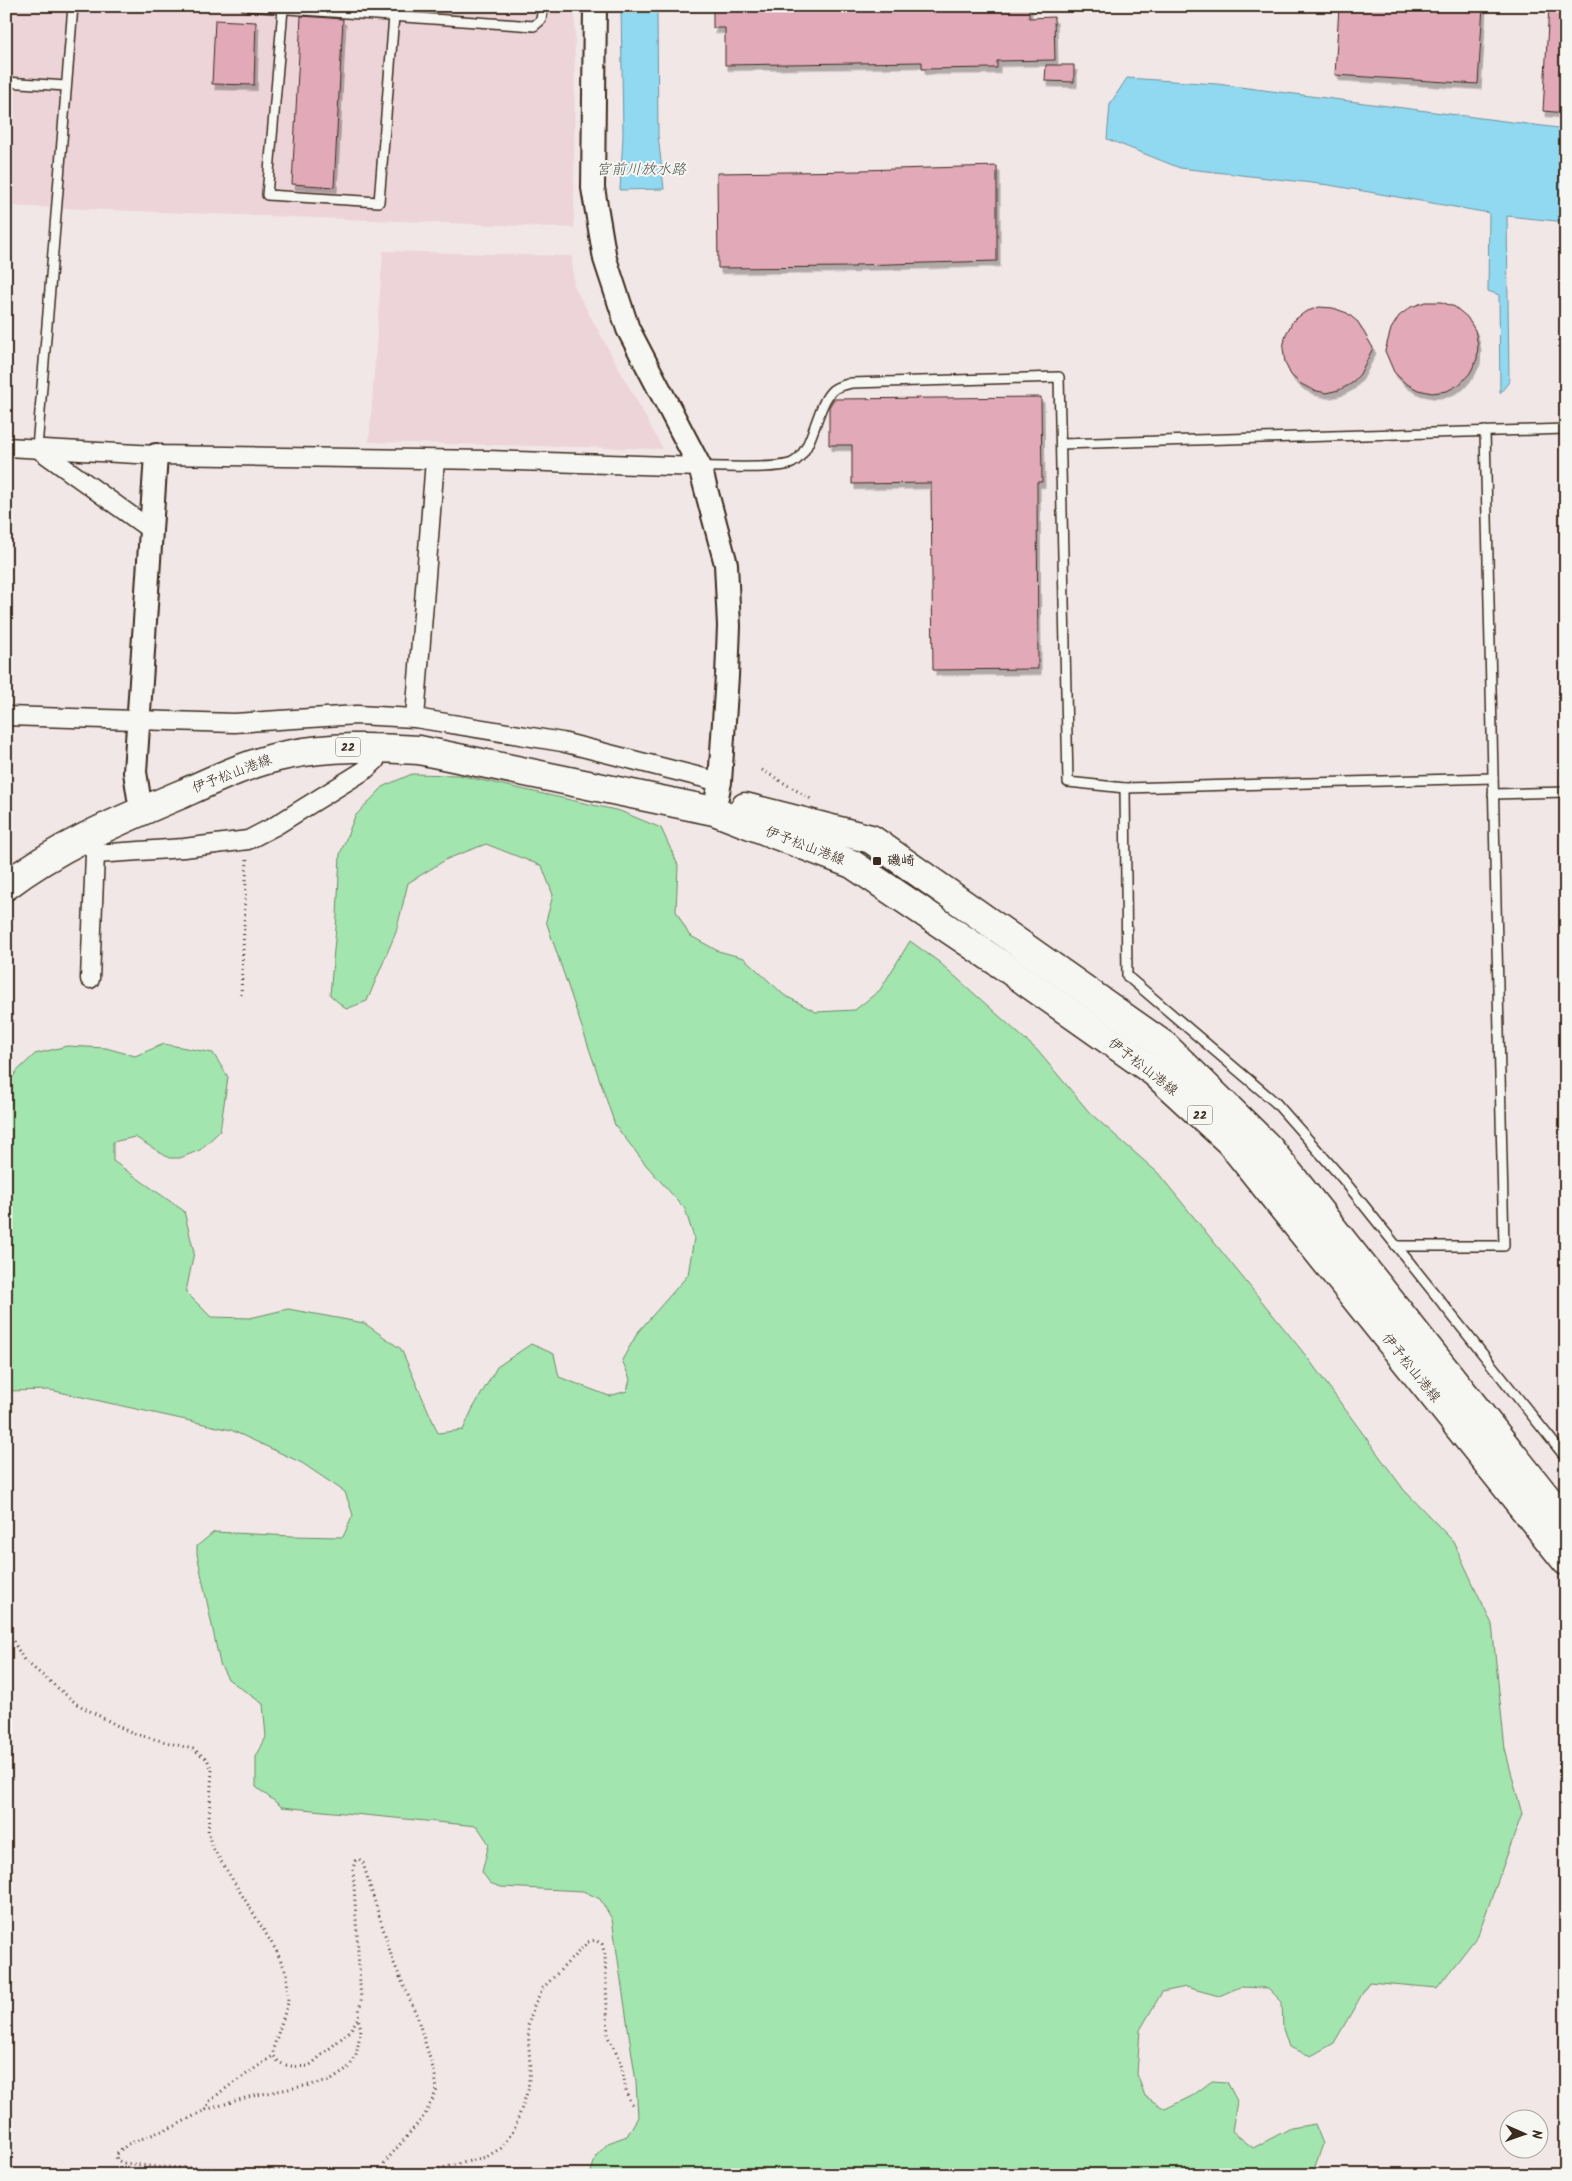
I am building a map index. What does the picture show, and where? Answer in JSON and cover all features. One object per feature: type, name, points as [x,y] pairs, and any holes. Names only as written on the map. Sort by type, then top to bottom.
[{"type":"main road","name":"伊予松山港線","points":[[6,886],[21,875],[91,845],[145,809],[249,765],[285,755],[323,749],[381,747],[419,750],[714,811],[852,864],[1005,967],[1154,1072],[1230,1142],[1566,1561]]},
{"type":"main road","name":"伊予松山港線","points":[[714,811],[744,806],[871,839],[1165,1046],[1268,1147],[1566,1522]]},
{"type":"street","points":[[595,6],[593,188],[605,259],[628,329],[700,467],[726,564],[729,626],[720,782],[714,811]]},
{"type":"street","points":[[6,447],[156,455],[700,467]]},
{"type":"street","points":[[37,448],[151,530]]},
{"type":"street","points":[[145,809],[139,798],[136,785],[138,721],[156,455]]},
{"type":"street","points":[[415,718],[435,460]]},
{"type":"street","points":[[6,716],[138,721],[252,722],[357,715],[415,718],[562,742],[720,782]]},
{"type":"street","points":[[90,979],[91,845],[184,848],[248,840],[268,830],[365,770],[375,761],[381,747]]},
{"type":"lane","points":[[37,448],[72,6]]},
{"type":"lane","points":[[246,6],[534,26],[541,20],[543,6]]},
{"type":"lane","points":[[283,9],[267,195],[378,202],[394,16]]},
{"type":"lane","points":[[6,82],[66,86]]},
{"type":"lane","points":[[700,467],[778,466],[792,462],[803,454],[823,406],[833,390],[851,383],[1059,377],[1068,782],[1125,788],[1493,778]]},
{"type":"lane","points":[[1061,444],[1566,429]]},
{"type":"lane","points":[[1396,1246],[1504,1246],[1484,431]]},
{"type":"lane","points":[[1125,788],[1127,976],[1276,1102],[1342,1178],[1566,1458]]},
{"type":"lane","points":[[1493,794],[1566,792]]},
{"type":"path","points":[[241,995],[248,840]]},
{"type":"path","points":[[6,1635],[12,1640],[24,1660],[77,1704],[131,1733],[193,1749],[207,1759],[212,1770],[208,1834],[213,1848],[276,1950],[287,1974],[288,2003],[273,2049],[273,2056],[277,2062],[285,2065],[309,2066],[350,2031],[358,2018],[361,2000],[353,1870],[355,1861],[359,1859],[363,1863],[393,1960],[417,2016],[435,2075],[437,2090],[425,2115],[385,2162],[382,2170],[384,2175]]},
{"type":"path","points":[[415,2175],[486,2157],[500,2148],[514,2130],[528,2090],[530,2068],[528,2026],[534,2006],[542,1989],[588,1942],[595,1940],[602,1944],[606,1955],[608,2037],[620,2059],[627,2094],[633,2107]]},
{"type":"path","points":[[314,2175],[286,2170],[157,2167],[123,2163],[117,2160],[116,2154],[128,2144],[175,2126],[205,2110],[252,2096],[330,2081],[348,2069],[356,2056],[361,2029],[358,2018]]},
{"type":"path","points":[[205,2110],[210,2101],[222,2091],[273,2056]]},
{"type":"shaded area","points":[[6,6],[575,6],[574,228],[6,206]]},
{"type":"shaded area","points":[[383,251],[572,256],[574,286],[663,449],[369,442]]},
{"type":"green space","points":[[412,774],[458,775],[620,811],[661,828],[678,865],[676,911],[689,935],[718,951],[744,958],[784,995],[816,1012],[855,1010],[880,990],[910,941],[939,962],[1037,1050],[1090,1113],[1158,1173],[1307,1357],[1404,1490],[1453,1541],[1492,1624],[1505,1749],[1522,1814],[1478,1935],[1437,1988],[1369,1982],[1334,2043],[1311,2056],[1289,2047],[1283,2029],[1282,2002],[1268,1988],[1240,1987],[1219,1996],[1186,1987],[1162,1992],[1140,2030],[1137,2074],[1145,2096],[1165,2109],[1192,2096],[1212,2081],[1227,2082],[1237,2101],[1232,2131],[1253,2148],[1291,2128],[1315,2124],[1323,2144],[1312,2175],[590,2175],[596,2156],[608,2143],[627,2136],[638,2117],[636,2082],[612,1919],[600,1899],[583,1891],[501,1887],[490,1883],[482,1872],[489,1844],[477,1826],[282,1807],[256,1787],[256,1757],[266,1737],[263,1704],[228,1679],[220,1664],[197,1554],[197,1546],[214,1532],[343,1537],[353,1515],[345,1492],[302,1463],[231,1430],[50,1390],[6,1391],[6,1089],[16,1072],[35,1054],[67,1046],[106,1048],[135,1056],[164,1044],[213,1053],[228,1077],[220,1131],[200,1150],[180,1158],[169,1158],[135,1137],[113,1142],[113,1161],[184,1211],[194,1252],[186,1292],[211,1317],[250,1318],[288,1309],[364,1323],[401,1349],[438,1433],[463,1430],[472,1410],[497,1367],[531,1344],[554,1354],[559,1377],[609,1396],[627,1391],[630,1379],[622,1360],[638,1332],[688,1275],[694,1238],[685,1209],[646,1165],[615,1125],[546,921],[553,895],[542,866],[486,844],[447,859],[408,883],[396,932],[367,1001],[346,1009],[330,995],[340,854],[355,816],[384,786]]},
{"type":"water","name":"宮前川放水路","points":[[621,6],[657,6],[658,135],[664,189],[620,190],[623,135]]},
{"type":"water","points":[[1127,78],[1217,84],[1566,129],[1566,222],[1507,216],[1509,382],[1500,393],[1499,295],[1488,291],[1489,213],[1329,185],[1180,168],[1107,139],[1110,104]]},
{"type":"building","points":[[713,6],[1029,6],[1029,18],[1054,17],[1055,60],[997,61],[997,68],[922,69],[922,62],[725,65],[725,28],[713,28]]},
{"type":"building","points":[[1339,6],[1483,6],[1478,84],[1335,75]]},
{"type":"building","points":[[1549,6],[1566,6],[1566,113],[1543,111]]},
{"type":"building","points":[[301,16],[343,19],[334,187],[292,184]]},
{"type":"building","points":[[215,20],[256,22],[254,85],[212,84]]},
{"type":"building","points":[[1046,65],[1074,65],[1074,82],[1045,81]]},
{"type":"building","points":[[997,166],[997,261],[856,265],[856,267],[718,268],[717,173],[861,171]]},
{"type":"building","points":[[1425,302],[1441,302],[1455,307],[1467,317],[1475,330],[1478,345],[1477,359],[1470,373],[1460,384],[1447,391],[1432,393],[1418,390],[1405,383],[1394,372],[1385,351],[1391,329],[1399,316],[1411,307]]},
{"type":"building","points":[[1319,307],[1333,308],[1347,313],[1358,322],[1373,348],[1360,374],[1351,384],[1339,390],[1326,393],[1313,390],[1301,384],[1291,375],[1285,363],[1283,348],[1286,334],[1293,321],[1305,312]]},
{"type":"building","points":[[1041,397],[1042,482],[1037,482],[1038,669],[933,670],[931,483],[852,484],[852,445],[829,445],[829,407],[834,399]]},
{"type":"place","name":"磯崎","points":[[877,861]]}]
